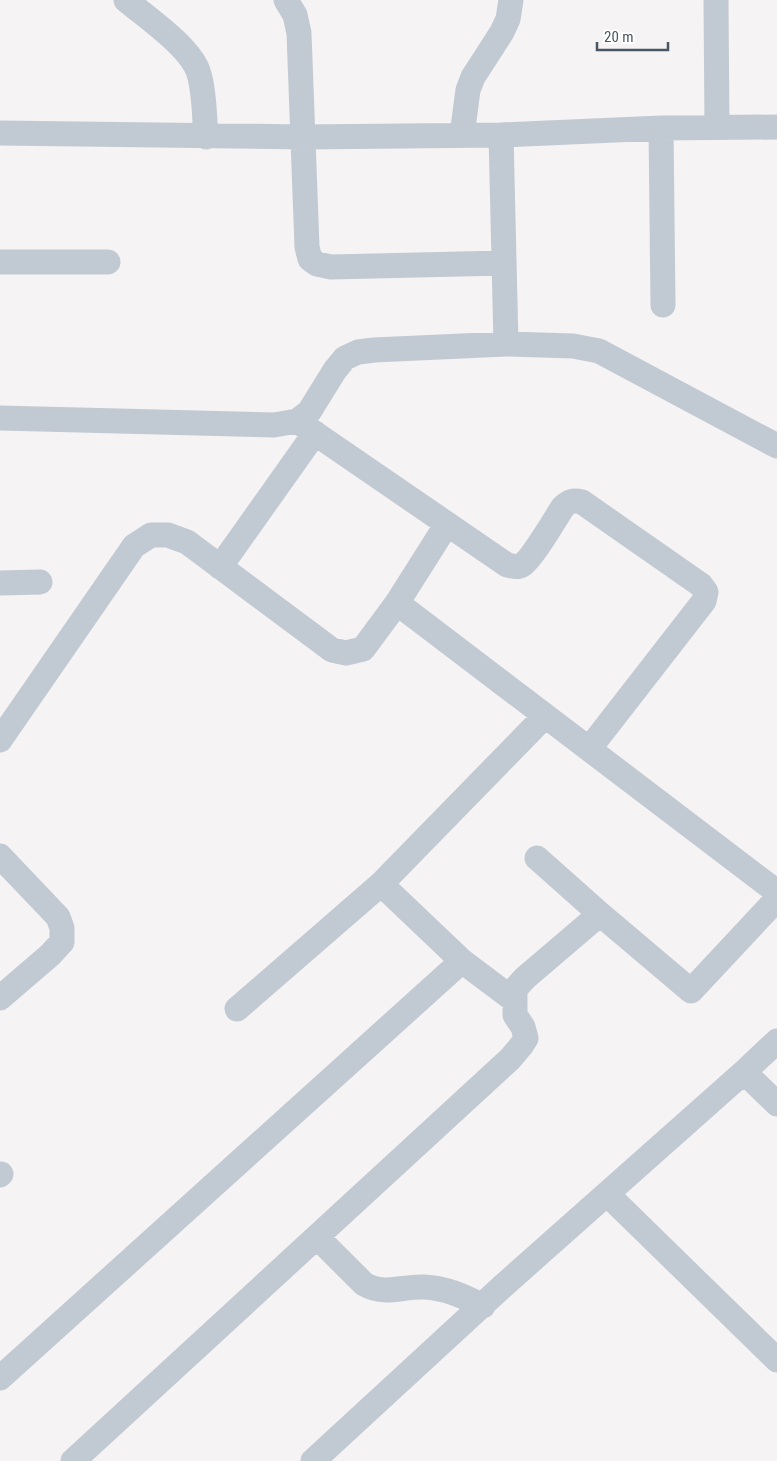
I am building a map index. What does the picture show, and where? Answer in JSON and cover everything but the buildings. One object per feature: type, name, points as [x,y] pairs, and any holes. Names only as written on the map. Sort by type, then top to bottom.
[{"type":"street","points":[[126,0],[179,45],[193,61],[199,74],[206,136]]},
{"type":"street","points":[[286,0],[295,15],[299,33],[307,248],[310,259],[317,264],[331,267],[504,263]]},
{"type":"street","points":[[462,135],[468,90],[473,77],[502,32],[508,19],[511,0]]},
{"type":"street","points":[[716,0],[717,127]]},
{"type":"street","points":[[0,133],[304,137],[501,135],[661,128],[777,127]]},
{"type":"street","points":[[661,128],[663,306]]},
{"type":"street","points":[[501,135],[506,344]]},
{"type":"street","points":[[0,262],[108,262]]},
{"type":"street","points":[[220,567],[306,427],[309,412],[335,370],[345,358],[358,352],[506,344],[573,346],[599,351],[777,446]]},
{"type":"street","points":[[0,418],[306,427],[507,565],[516,567],[524,564],[531,556],[568,502],[575,500],[582,502],[695,580],[706,592],[704,601],[589,749]]},
{"type":"street","points":[[0,740],[134,546],[151,535],[168,535],[187,542],[332,650],[346,654],[363,649],[397,603],[447,524]]},
{"type":"street","points":[[0,582],[40,582]]},
{"type":"street","points":[[397,603],[777,892]]},
{"type":"street","points":[[237,1009],[381,884],[545,716]]},
{"type":"street","points":[[0,856],[58,917],[62,928],[62,942],[50,955],[0,998]]},
{"type":"street","points":[[537,858],[691,991],[777,899]]},
{"type":"street","points":[[381,884],[462,961],[514,1000]]},
{"type":"street","points":[[73,1461],[510,1059],[522,1046],[526,1038],[523,1028],[515,1015],[515,989],[525,978],[600,914]]},
{"type":"street","points":[[0,1378],[462,961]]},
{"type":"street","points":[[313,1461],[482,1306],[777,1041]]},
{"type":"street","points":[[744,1072],[777,1104]]},
{"type":"street","points":[[607,1194],[777,1360]]},
{"type":"street","points":[[317,1237],[370,1288],[389,1290],[422,1287],[448,1290],[482,1306]]}]
